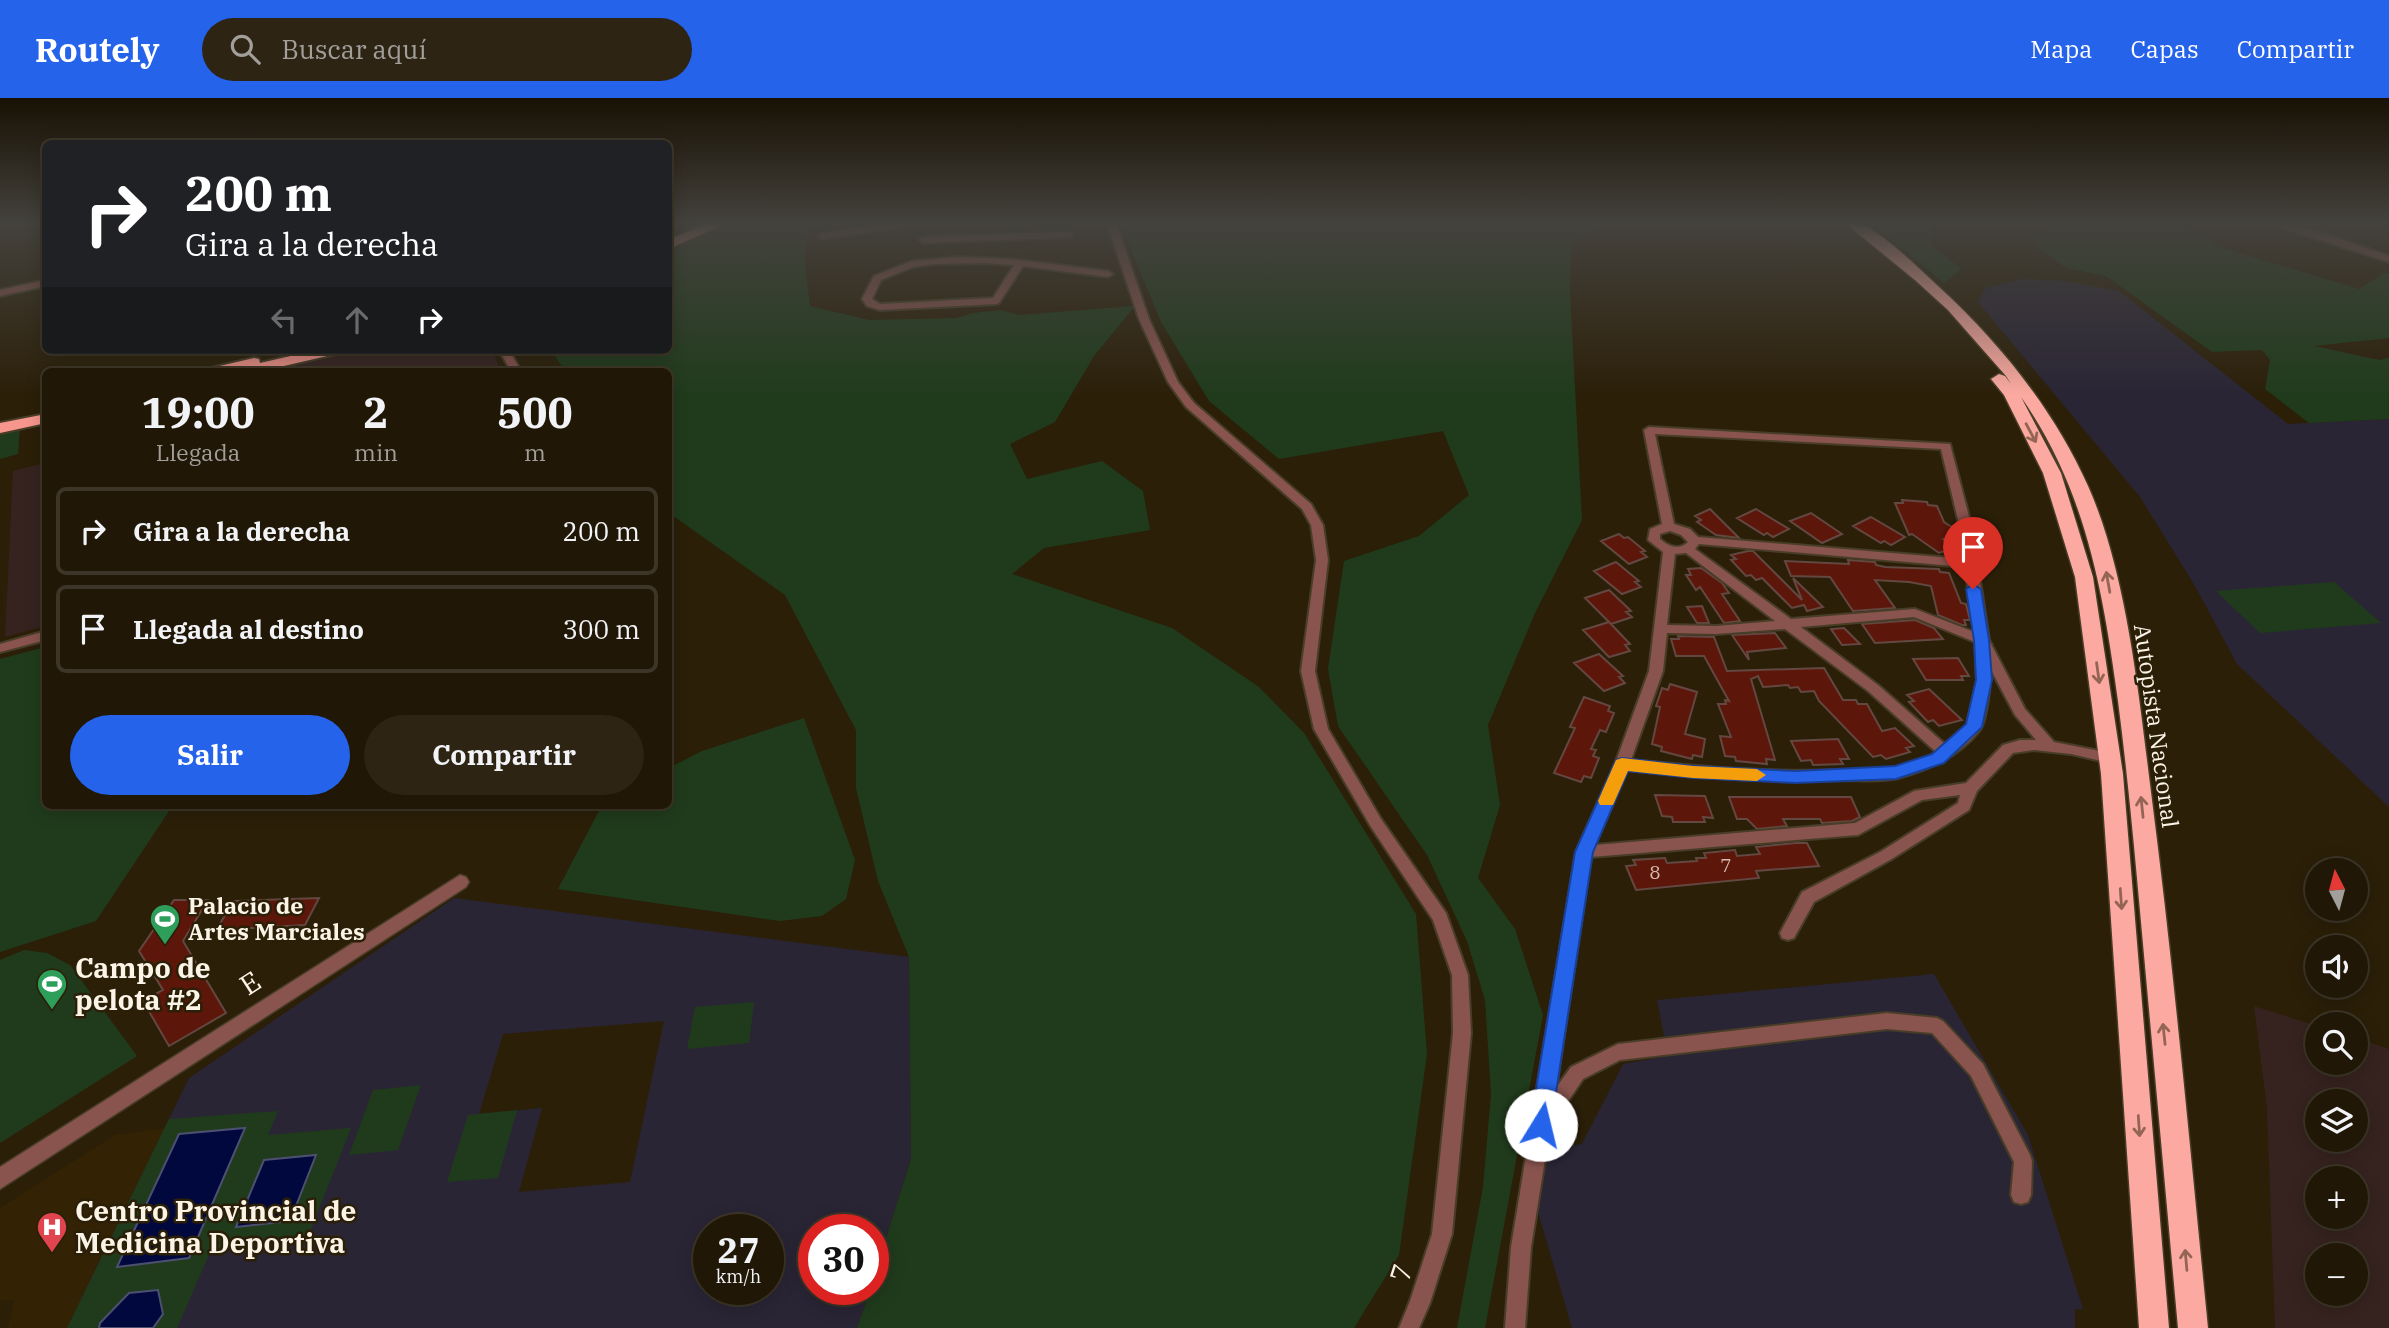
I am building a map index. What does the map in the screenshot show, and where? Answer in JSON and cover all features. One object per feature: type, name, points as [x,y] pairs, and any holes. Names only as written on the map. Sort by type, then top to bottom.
[{"type":"highway","points":[[1906,280],[1939,308],[1974,346],[2011,394],[2052,472],[2084,577],[2110,758],[2154,1328]]},
{"type":"highway","name":"Autopista Nacional","points":[[1921,280],[1990,344],[2029,397],[2079,485],[2105,566],[2139,778],[2193,1328]]},
{"type":"highway","points":[[230,368],[289,354]]},
{"type":"highway","points":[[257,368],[318,354]]},
{"type":"highway","points":[[0,421],[42,411]]},
{"type":"highway","points":[[0,428],[42,419]]},
{"type":"street","points":[[876,280],[867,299],[870,304],[880,307],[996,301],[1009,280]]},
{"type":"street","name":"7","points":[[1131,280],[1144,318],[1173,382],[1190,405],[1307,507],[1317,525],[1322,560],[1308,671],[1321,729],[1376,823],[1440,918],[1460,975],[1462,1033],[1442,1234],[1409,1328]]},
{"type":"street","points":[[0,293],[42,284]]},
{"type":"street","points":[[1622,764],[1693,772],[1796,777],[1896,773],[1938,758],[1974,727],[1984,680],[1982,640],[1965,528],[1946,446],[1649,430],[1669,527]]},
{"type":"street","points":[[1947,752],[1873,688],[1788,624],[1691,545],[1688,532],[1669,527],[1657,529],[1653,536],[1657,544],[1669,550],[1691,545],[1969,563]]},
{"type":"street","points":[[1515,1328],[1521,1247],[1584,852],[1622,764],[1656,671],[1669,550]]},
{"type":"street","points":[[1660,628],[1716,630],[1915,613],[1982,640],[2020,712],[2050,747]]},
{"type":"street","points":[[0,648],[42,636]]},
{"type":"street","points":[[1788,933],[1808,897],[1885,856],[1964,806],[1970,788],[2008,749],[2020,745],[2050,747],[2110,758]]},
{"type":"street","points":[[1584,852],[1858,829],[1919,795],[1970,788]]},
{"type":"street","name":"E","points":[[0,1178],[460,881]]},
{"type":"street","points":[[1541,1125],[1577,1073],[1618,1052],[1887,1021],[1937,1026],[1977,1070],[2023,1161],[2021,1195]]},
{"type":"shaded area","points":[[2017,280],[2052,280],[2119,291],[2288,424],[2389,419],[2389,807],[2237,664],[2195,586],[2140,497],[1978,302],[1985,288]]},
{"type":"shaded area","points":[[333,354],[494,354],[500,368],[275,368]]},
{"type":"shaded area","points":[[42,464],[42,627],[5,637],[13,471]]},
{"type":"shaded area","points":[[454,898],[909,957],[911,1159],[889,1228],[889,1214],[798,1214],[798,1305],[865,1305],[857,1328],[67,1328],[189,1078]],"holes":[[[664,1021],[630,1182],[519,1192],[542,1108],[479,1114],[503,1034]]]},
{"type":"shaded area","points":[[1934,974],[2028,1135],[2083,1309],[2075,1309],[2075,1328],[1572,1328],[1535,1202],[1549,1149],[1582,1144],[1623,1064],[1668,1056],[1657,1000]]},
{"type":"shaded area","points":[[2254,1006],[2305,1022],[2305,1075],[2368,1075],[2368,1042],[2389,1049],[2389,1328],[2275,1328],[2267,1108]]},
{"type":"shaded area","name":"Centro Provincial de Medicina Deportiva","points":[[165,1128],[67,1328],[8,1328],[14,1300],[0,1300],[0,1208],[115,1135]]},
{"type":"shaded area","points":[[245,1128],[189,1258],[117,1267],[179,1134]]},
{"type":"shaded area","points":[[316,1155],[290,1221],[236,1227],[264,1160]]},
{"type":"shaded area","points":[[158,1290],[163,1314],[153,1328],[99,1328],[100,1323],[129,1293]]},
{"type":"green space","points":[[672,280],[807,280],[810,306],[869,320],[956,318],[1001,310],[1019,315],[1135,306],[1094,356],[1055,422],[1010,444],[1027,479],[1102,461],[1143,491],[1150,530],[1044,548],[1012,574],[1172,628],[1259,687],[1304,733],[1416,914],[1427,1054],[1399,1255],[1354,1328],[857,1328],[865,1305],[889,1305],[889,1228],[911,1159],[909,957],[878,881],[856,788],[856,730],[785,595],[672,515],[672,368],[563,368],[554,354],[672,354]]},
{"type":"green space","points":[[1144,280],[1570,280],[1582,520],[1535,613],[1488,725],[1500,805],[1478,878],[1515,929],[1543,1015],[1485,1328],[1457,1328],[1483,1187],[1491,1094],[1485,1000],[1467,941],[1427,855],[1338,726],[1328,669],[1344,561],[1419,536],[1469,495],[1443,431],[1279,459],[1209,401],[1161,322]]},
{"type":"green space","points":[[2112,280],[2330,280],[2359,289],[2372,280],[2389,280],[2389,338],[2314,346],[2380,360],[2389,357],[2389,419],[2309,423],[2265,389],[2270,360],[2262,350],[2212,352]]},
{"type":"green space","points":[[20,427],[18,454],[0,459],[0,432]]},
{"type":"green space","points":[[2334,582],[2381,623],[2260,633],[2216,591]]},
{"type":"green space","points":[[42,648],[42,809],[170,809],[96,921],[0,952],[0,659]]},
{"type":"green space","points":[[804,718],[855,860],[846,899],[822,916],[780,921],[558,889],[600,809],[672,809],[672,766],[702,751]]},
{"type":"green space","name":"Campo de pelota #2","points":[[24,950],[47,953],[70,965],[137,1056],[0,1143],[0,960]]},
{"type":"green space","points":[[754,1002],[749,1043],[687,1049],[695,1007]]},
{"type":"green space","points":[[421,1085],[398,1150],[349,1155],[373,1090]]},
{"type":"green space","points":[[517,1110],[498,1178],[447,1182],[468,1115]]},
{"type":"green space","points":[[278,1111],[268,1135],[351,1128],[306,1242],[211,1250],[177,1328],[67,1328],[169,1119]]},
{"type":"building","points":[[1902,500],[1927,502],[1928,505],[1937,506],[1944,522],[1958,531],[1943,539],[1955,547],[1939,553],[1912,534],[1909,535],[1895,503],[1903,503]]},
{"type":"building","points":[[1710,509],[1739,538],[1716,535],[1697,522],[1701,520],[1695,516]]},
{"type":"building","points":[[1756,509],[1789,529],[1773,537],[1767,533],[1764,535],[1737,518]]},
{"type":"building","points":[[1811,513],[1842,534],[1822,543],[1790,521]]},
{"type":"building","points":[[1871,517],[1905,537],[1891,545],[1884,541],[1881,543],[1853,526]]},
{"type":"building","points":[[1619,534],[1624,538],[1628,537],[1645,551],[1641,552],[1647,557],[1629,564],[1601,541]]},
{"type":"building","points":[[1753,551],[1802,600],[1793,578],[1823,607],[1807,611],[1804,605],[1792,608],[1762,578],[1756,580],[1751,575],[1746,576],[1731,560],[1736,559],[1731,555]]},
{"type":"building","points":[[1848,560],[1875,562],[1876,565],[1885,567],[1939,569],[1940,572],[1949,573],[1961,603],[1966,604],[1970,620],[1964,620],[1966,625],[1962,625],[1938,615],[1931,586],[1909,582],[1875,580],[1895,608],[1853,611],[1830,577],[1791,576],[1785,561],[1849,564]]},
{"type":"building","points":[[1616,562],[1639,581],[1635,582],[1641,587],[1622,594],[1594,571]]},
{"type":"building","points":[[1701,568],[1722,583],[1729,593],[1722,594],[1740,621],[1724,623],[1700,587],[1696,590],[1686,575],[1691,575],[1688,569]]},
{"type":"building","points":[[1609,590],[1631,611],[1626,612],[1632,617],[1611,624],[1585,598]]},
{"type":"building","points":[[1702,606],[1709,623],[1697,623],[1687,607]]},
{"type":"building","points":[[1915,620],[1934,628],[1943,639],[1875,643],[1862,624]]},
{"type":"building","points":[[1609,622],[1630,644],[1625,645],[1630,651],[1609,657],[1583,630]]},
{"type":"building","points":[[1844,628],[1860,644],[1842,645],[1831,629]]},
{"type":"building","points":[[1775,633],[1786,648],[1747,652],[1749,660],[1732,635]]},
{"type":"building","points":[[1678,636],[1714,637],[1727,671],[1824,668],[1843,700],[1856,700],[1858,704],[1867,704],[1882,731],[1895,728],[1914,746],[1906,748],[1910,752],[1886,759],[1881,755],[1873,757],[1819,701],[1814,691],[1801,692],[1798,687],[1790,688],[1788,685],[1763,687],[1758,676],[1751,679],[1775,760],[1766,759],[1767,764],[1736,761],[1735,757],[1725,756],[1720,736],[1731,737],[1718,704],[1726,704],[1725,700],[1729,701],[1704,656],[1676,656],[1671,639],[1679,639]]},
{"type":"building","points":[[1599,654],[1623,676],[1619,677],[1625,683],[1604,691],[1574,663]]},
{"type":"building","points":[[1958,658],[1969,676],[1961,676],[1963,680],[1926,680],[1913,659]]},
{"type":"building","points":[[1670,684],[1697,692],[1685,734],[1705,739],[1702,757],[1693,755],[1692,759],[1661,751],[1662,747],[1652,744],[1660,707],[1656,706],[1662,688],[1668,690]]},
{"type":"building","points":[[1929,689],[1962,720],[1939,726],[1933,720],[1928,722],[1909,702],[1914,701],[1907,695]]},
{"type":"building","points":[[1584,697],[1610,706],[1608,711],[1614,713],[1606,732],[1600,730],[1591,749],[1596,750],[1593,756],[1599,758],[1591,778],[1584,776],[1581,782],[1554,773],[1575,728],[1570,727]]},
{"type":"building","points":[[1838,739],[1849,759],[1840,759],[1843,764],[1813,765],[1811,760],[1801,761],[1791,741]]},
{"type":"building","points":[[1655,795],[1705,796],[1713,818],[1703,817],[1705,822],[1673,822],[1672,817],[1662,816]]},
{"type":"building","points":[[1729,797],[1851,797],[1860,817],[1852,821],[1822,823],[1820,819],[1783,819],[1787,826],[1757,829],[1747,819],[1737,819]]},
{"type":"building","points":[[1807,843],[1819,866],[1756,871],[1759,878],[1636,890],[1626,866],[1636,865],[1633,860],[1665,858],[1667,863],[1697,861],[1696,858],[1706,858],[1704,853],[1735,850],[1737,856],[1760,854],[1756,847]]},
{"type":"building","points":[[319,898],[305,925],[216,930],[234,901]]},
{"type":"building","points":[[174,900],[208,900],[183,941],[226,1013],[169,1046],[143,1001],[163,990],[139,951]]},
{"type":"slow traffic","points":[[1607,801],[1622,764],[1693,772],[1757,775]]},
{"type":"place","name":"Palacio de Artes Marciales","points":[[165,946]]},
{"type":"place","name":"Campo de pelota #2","points":[[52,1011]]},
{"type":"place","name":"Centro Provincial de Medicina Deportiva","points":[[52,1254]]},
{"type":"route","points":[[1541,1125],[1584,852],[1622,764],[1693,772],[1796,777],[1896,773],[1938,758],[1974,727],[1984,680],[1982,640],[1973,589]]}]
